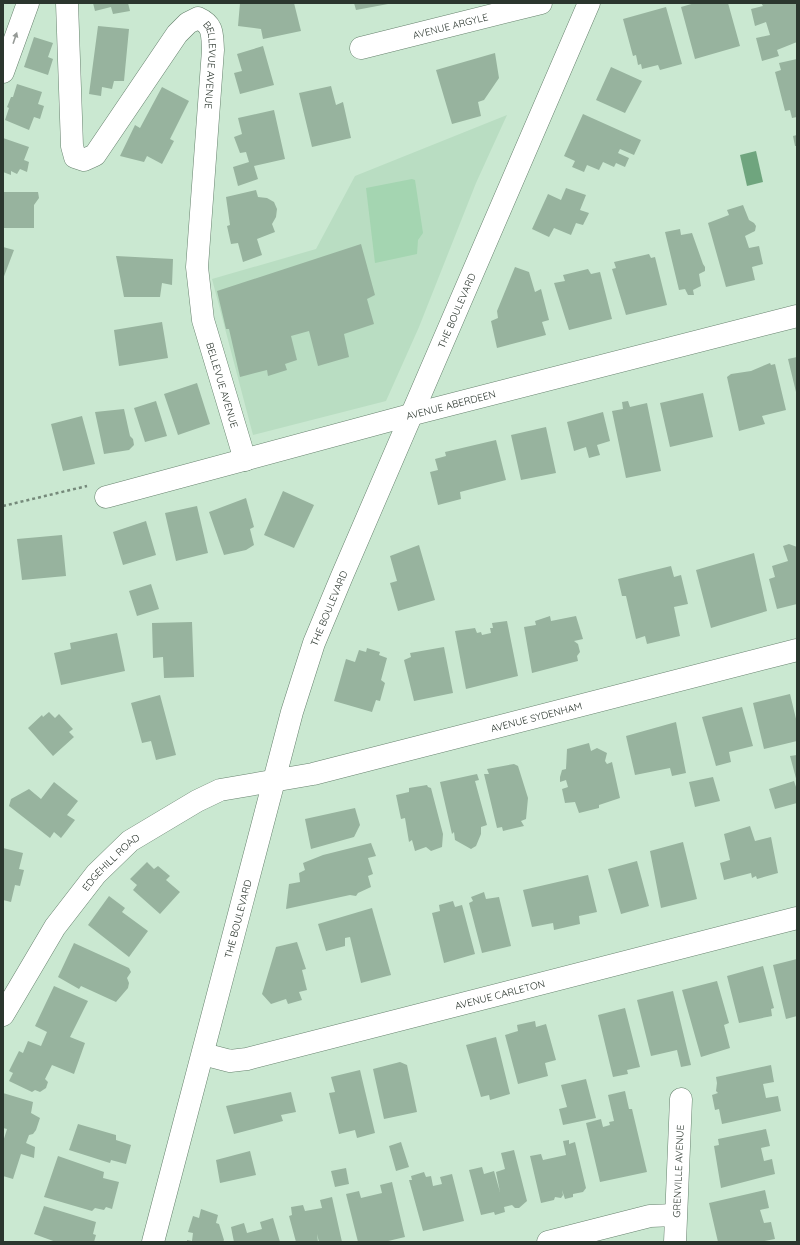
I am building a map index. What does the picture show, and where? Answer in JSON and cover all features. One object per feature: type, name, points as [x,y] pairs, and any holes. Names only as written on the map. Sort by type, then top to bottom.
[{"type":"street","points":[[3,72],[28,3]]},
{"type":"street","name":"BELLEVUE AVENUE","points":[[67,3],[72,146],[75,157],[84,160],[95,155],[177,34],[188,23],[198,18],[207,22],[212,32],[213,50],[197,267],[203,320],[245,460]]},
{"type":"street","name":"AVENUE ARGYLE","points":[[361,48],[541,3]]},
{"type":"street","name":"THE BOULEVARD","points":[[153,1242],[274,780],[294,706],[314,643],[410,415],[589,3]]},
{"type":"street","name":"AVENUE ABERDEEN","points":[[106,497],[410,415],[797,316]]},
{"type":"street","name":"AVENUE SYDENHAM","points":[[274,780],[314,774],[797,650]]},
{"type":"street","name":"EDGEHILL ROAD","points":[[3,1015],[55,928],[96,874],[130,841],[183,809],[214,793],[227,788],[274,780]]},
{"type":"street","name":"AVENUE CARLETON","points":[[202,1054],[230,1061],[247,1060],[797,918]]},
{"type":"street","name":"GRENVILLE AVENUE","points":[[675,1242],[681,1099]]},
{"type":"street","points":[[548,1242],[650,1216],[675,1215]]},
{"type":"path","points":[[3,506],[87,486]]},
{"type":"shaded area","points":[[507,115],[476,183],[419,327],[386,401],[253,435],[212,279],[316,249],[355,176]]},
{"type":"shaded area","points":[[756,151],[763,182],[747,186],[740,155]]},
{"type":"shaded area","points":[[412,179],[415,180],[423,233],[418,240],[417,254],[375,263],[366,188]]},
{"type":"building","points":[[93,3],[128,3],[130,11],[113,14],[111,7],[95,11]]},
{"type":"building","points":[[240,3],[294,3],[301,31],[263,39],[261,29],[238,26]]},
{"type":"building","points":[[354,3],[388,3],[388,4],[356,10]]},
{"type":"building","points":[[695,3],[728,3],[740,46],[695,59],[681,7]]},
{"type":"building","points":[[761,3],[797,3],[797,42],[777,50],[779,56],[762,61],[756,38],[770,35],[766,22],[755,26],[751,9],[763,6]]},
{"type":"building","points":[[666,7],[682,64],[660,70],[658,65],[642,69],[641,64],[638,65],[636,55],[633,56],[623,19]]},
{"type":"building","points":[[98,26],[129,29],[124,81],[114,81],[112,89],[102,87],[101,96],[89,94]]},
{"type":"building","points":[[34,37],[53,43],[48,57],[53,59],[48,75],[24,67]]},
{"type":"building","points":[[263,46],[274,85],[240,94],[234,73],[242,71],[237,54]]},
{"type":"building","points":[[495,53],[499,78],[484,100],[478,102],[481,116],[452,124],[436,70]]},
{"type":"building","points":[[797,59],[797,117],[792,118],[790,110],[785,111],[775,72],[781,70],[779,63]]},
{"type":"building","points":[[611,67],[642,81],[625,113],[596,100]]},
{"type":"building","points":[[17,84],[42,92],[38,104],[44,106],[40,119],[34,117],[29,130],[5,120],[9,108],[7,107],[11,97],[13,97]]},
{"type":"building","points":[[331,86],[336,105],[343,102],[351,138],[312,147],[299,93]]},
{"type":"building","points":[[162,87],[189,101],[170,139],[174,141],[162,164],[147,156],[144,162],[120,156],[135,125],[140,128]]},
{"type":"building","points":[[274,110],[285,159],[254,166],[258,179],[238,186],[233,167],[249,162],[246,152],[240,153],[234,137],[242,134],[238,118]]},
{"type":"building","points":[[583,114],[641,140],[634,155],[620,149],[618,153],[629,158],[625,167],[616,163],[614,167],[603,162],[599,170],[587,165],[584,172],[572,167],[575,161],[564,156]]},
{"type":"building","points":[[797,135],[797,146],[795,146],[793,136]]},
{"type":"building","points":[[3,138],[29,147],[24,160],[29,162],[27,172],[20,169],[17,174],[11,171],[11,175],[3,172]]},
{"type":"building","points":[[566,188],[586,195],[580,210],[589,213],[583,225],[576,223],[571,235],[554,228],[549,237],[532,229],[548,194],[561,200]]},
{"type":"building","points":[[256,190],[258,197],[267,198],[274,202],[277,209],[276,217],[272,224],[275,232],[257,239],[262,255],[243,262],[238,243],[231,244],[227,226],[230,225],[226,197]]},
{"type":"building","points":[[3,192],[38,192],[39,198],[34,205],[34,228],[3,228]]},
{"type":"building","points":[[743,205],[749,220],[756,226],[755,231],[745,236],[749,248],[759,246],[763,264],[752,267],[755,280],[726,287],[708,223],[729,215],[727,210]]},
{"type":"building","points":[[680,229],[681,235],[692,233],[705,267],[705,271],[699,274],[701,286],[693,290],[694,295],[688,295],[685,289],[679,290],[665,232]]},
{"type":"building","points":[[361,244],[375,295],[367,299],[374,324],[344,334],[349,357],[318,366],[309,331],[291,336],[297,360],[285,364],[287,370],[268,376],[267,370],[240,377],[229,329],[226,329],[217,291]]},
{"type":"building","points":[[3,247],[14,250],[3,279]]},
{"type":"building","points":[[649,254],[651,258],[655,257],[667,305],[626,315],[612,269],[616,268],[614,262]]},
{"type":"building","points":[[116,256],[173,259],[172,285],[162,283],[160,297],[124,297]]},
{"type":"building","points":[[515,267],[529,272],[535,292],[541,289],[549,320],[542,322],[546,335],[497,348],[491,321],[498,318],[497,311]]},
{"type":"building","points":[[588,269],[591,274],[600,272],[612,319],[569,330],[554,283],[565,281],[563,275]]},
{"type":"building","points":[[162,322],[168,358],[119,366],[114,330]]},
{"type":"building","points":[[797,357],[797,392],[796,392],[788,359]]},
{"type":"building","points":[[770,363],[771,365],[775,364],[786,410],[762,416],[765,424],[739,431],[727,377],[731,374],[751,371]]},
{"type":"building","points":[[197,383],[210,424],[178,435],[164,394]]},
{"type":"building","points":[[703,393],[713,437],[670,447],[660,403]]},
{"type":"building","points":[[156,401],[167,436],[145,442],[134,408]]},
{"type":"building","points":[[628,401],[630,407],[647,403],[661,471],[626,478],[612,411],[623,409],[622,402]]},
{"type":"building","points":[[124,409],[130,436],[133,439],[134,445],[129,450],[104,454],[95,412]]},
{"type":"building","points":[[603,412],[610,441],[597,445],[600,455],[589,458],[586,447],[574,451],[567,422]]},
{"type":"building","points":[[82,416],[95,464],[63,471],[51,424]]},
{"type":"building","points":[[546,427],[556,473],[521,480],[511,435]]},
{"type":"building","points":[[496,440],[506,480],[460,492],[461,499],[438,505],[430,472],[438,470],[435,459],[446,456],[445,452]]},
{"type":"building","points":[[283,491],[314,505],[294,548],[264,535]]},
{"type":"building","points":[[246,498],[254,527],[250,529],[254,545],[246,550],[224,555],[209,512]]},
{"type":"building","points":[[197,506],[208,553],[176,561],[165,513]]},
{"type":"building","points":[[146,521],[156,555],[123,565],[113,532]]},
{"type":"building","points":[[62,535],[66,576],[22,580],[17,539]]},
{"type":"building","points":[[789,544],[797,547],[797,604],[777,609],[769,579],[775,577],[772,566],[788,561],[783,546]]},
{"type":"building","points":[[419,545],[435,600],[398,611],[390,583],[397,581],[390,556]]},
{"type":"building","points":[[754,553],[767,611],[711,628],[696,570]]},
{"type":"building","points":[[671,566],[674,577],[681,575],[688,604],[674,607],[680,636],[647,644],[645,636],[636,639],[626,596],[622,596],[618,579]]},
{"type":"building","points":[[151,584],[159,609],[137,616],[129,591]]},
{"type":"building","points":[[550,616],[551,621],[576,616],[583,639],[574,641],[578,644],[580,652],[577,656],[578,661],[532,673],[524,627],[536,625],[535,621]]},
{"type":"building","points":[[507,621],[518,676],[466,689],[455,631],[475,628],[477,633],[481,632],[482,635],[491,633],[490,628],[493,628],[492,623]]},
{"type":"building","points":[[192,622],[194,677],[164,678],[163,657],[153,658],[152,623]]},
{"type":"building","points":[[117,633],[125,671],[61,685],[54,653],[71,649],[70,643]]},
{"type":"building","points":[[444,647],[453,693],[414,701],[404,660],[411,657],[410,653]]},
{"type":"building","points":[[367,648],[380,652],[379,655],[387,658],[381,680],[385,683],[380,701],[376,700],[372,712],[334,701],[346,659],[355,662],[359,650],[366,652]]},
{"type":"building","points":[[790,694],[797,723],[797,741],[764,749],[753,703]]},
{"type":"building","points":[[160,695],[176,755],[156,760],[151,741],[142,743],[131,703]]},
{"type":"building","points":[[742,707],[753,746],[729,752],[731,762],[716,766],[702,717]]},
{"type":"building","points":[[49,712],[55,718],[59,714],[73,729],[69,732],[74,737],[53,756],[28,728],[42,715],[43,717]]},
{"type":"building","points":[[676,722],[686,773],[672,776],[670,768],[635,775],[626,736]]},
{"type":"building","points":[[589,743],[591,751],[597,748],[607,753],[605,761],[607,764],[612,762],[620,798],[599,805],[599,808],[579,813],[575,802],[565,803],[562,789],[568,787],[566,780],[560,782],[560,777],[562,770],[566,769],[567,749]]},
{"type":"building","points":[[797,755],[797,782],[790,756]]},
{"type":"building","points":[[514,764],[518,766],[528,798],[526,819],[521,821],[524,826],[503,831],[502,827],[497,828],[484,774],[489,774],[487,769]]},
{"type":"building","points":[[477,774],[479,780],[475,781],[487,825],[481,827],[481,834],[476,846],[471,849],[455,840],[454,832],[452,834],[440,782]]},
{"type":"building","points":[[713,777],[720,801],[695,807],[689,782]]},
{"type":"building","points":[[794,781],[797,790],[797,803],[775,809],[769,789]]},
{"type":"building","points":[[54,782],[78,801],[67,815],[75,820],[61,838],[54,832],[50,838],[9,806],[11,799],[29,789],[41,799]]},
{"type":"building","points":[[427,785],[431,788],[443,834],[442,847],[431,851],[426,847],[415,851],[412,840],[409,842],[405,818],[401,819],[396,795],[409,792],[409,788]]},
{"type":"building","points":[[355,808],[360,825],[354,837],[311,849],[305,819]]},
{"type":"building","points":[[750,826],[755,841],[771,837],[778,873],[757,879],[756,876],[752,878],[751,873],[724,880],[720,863],[730,860],[724,834]]},
{"type":"building","points":[[683,842],[697,899],[661,908],[650,851]]},
{"type":"building","points":[[371,843],[376,856],[368,858],[373,874],[368,876],[371,887],[358,893],[356,896],[350,895],[286,909],[289,884],[300,882],[299,873],[305,870],[303,863],[323,855]]},
{"type":"building","points":[[3,848],[23,853],[19,869],[24,870],[20,886],[15,885],[11,902],[3,900]]},
{"type":"building","points":[[637,861],[649,906],[621,914],[608,869]]},
{"type":"building","points":[[147,862],[154,869],[158,866],[170,876],[166,880],[180,892],[160,914],[133,890],[137,885],[130,879]]},
{"type":"building","points":[[588,875],[597,912],[579,916],[580,924],[554,930],[553,923],[532,927],[523,890]]},
{"type":"building","points":[[484,892],[486,899],[499,897],[511,946],[482,953],[469,903],[473,901],[471,897]]},
{"type":"building","points":[[109,896],[125,908],[122,912],[148,931],[129,957],[88,925]]},
{"type":"building","points":[[453,901],[455,907],[462,905],[475,954],[444,963],[432,913],[440,911],[439,905]]},
{"type":"building","points":[[372,908],[391,975],[361,983],[350,937],[345,938],[345,946],[326,951],[318,924]]},
{"type":"building","points":[[297,942],[306,969],[302,970],[307,990],[299,992],[302,1000],[288,1004],[286,999],[271,1004],[262,994],[276,947]]},
{"type":"building","points":[[74,943],[129,968],[131,972],[127,978],[129,983],[128,988],[116,1002],[81,986],[79,989],[58,977]]},
{"type":"building","points":[[797,959],[797,1016],[786,1019],[773,965]]},
{"type":"building","points":[[763,966],[774,1008],[771,1009],[772,1016],[739,1023],[727,976]]},
{"type":"building","points":[[717,981],[729,1023],[724,1025],[730,1048],[701,1057],[682,990]]},
{"type":"building","points":[[54,986],[88,1001],[70,1037],[85,1043],[74,1074],[52,1065],[45,1079],[48,1082],[46,1088],[40,1092],[35,1090],[32,1092],[9,1081],[13,1073],[9,1071],[19,1051],[23,1053],[28,1041],[41,1046],[47,1032],[35,1026]]},
{"type":"building","points":[[673,991],[691,1065],[681,1067],[677,1050],[651,1056],[637,1000]]},
{"type":"building","points":[[625,1008],[640,1067],[627,1070],[628,1074],[613,1077],[598,1015]]},
{"type":"building","points":[[535,1021],[536,1027],[546,1024],[556,1060],[545,1063],[548,1076],[518,1084],[505,1035],[518,1031],[517,1025]]},
{"type":"building","points":[[496,1037],[510,1094],[490,1100],[489,1095],[481,1097],[466,1045]]},
{"type":"building","points":[[400,1062],[407,1065],[417,1112],[384,1119],[373,1069]]},
{"type":"building","points":[[771,1065],[774,1082],[763,1084],[766,1098],[778,1096],[781,1111],[722,1124],[719,1109],[715,1110],[712,1095],[718,1093],[716,1091],[716,1077]]},
{"type":"building","points":[[360,1070],[375,1133],[357,1138],[355,1130],[339,1134],[329,1093],[335,1092],[331,1077]]},
{"type":"building","points":[[586,1079],[596,1118],[563,1125],[559,1109],[567,1107],[561,1085]]},
{"type":"building","points":[[625,1091],[629,1109],[632,1109],[647,1172],[600,1182],[586,1123],[601,1119],[603,1127],[610,1125],[609,1122],[614,1121],[608,1095]]},
{"type":"building","points":[[291,1092],[296,1112],[281,1115],[283,1121],[234,1134],[226,1106]]},
{"type":"building","points":[[3,1093],[33,1102],[31,1113],[40,1118],[36,1130],[33,1134],[29,1135],[26,1143],[35,1147],[34,1158],[21,1154],[13,1179],[3,1176],[3,1142],[7,1129],[3,1128]]},
{"type":"building","points":[[78,1124],[116,1135],[116,1140],[131,1145],[126,1164],[111,1160],[110,1163],[69,1150]]},
{"type":"building","points":[[766,1129],[770,1146],[761,1148],[764,1161],[772,1159],[775,1174],[721,1188],[714,1146],[719,1145],[718,1139]]},
{"type":"building","points":[[569,1140],[569,1144],[575,1142],[586,1188],[583,1192],[573,1194],[573,1197],[565,1199],[562,1190],[563,1195],[561,1198],[555,1197],[554,1200],[541,1203],[530,1156],[541,1154],[543,1160],[566,1155],[563,1141]]},
{"type":"building","points":[[401,1142],[409,1167],[396,1171],[389,1146]]},
{"type":"building","points":[[514,1150],[527,1201],[519,1208],[515,1208],[512,1205],[504,1207],[505,1212],[495,1215],[494,1212],[481,1215],[469,1170],[482,1167],[484,1174],[494,1171],[500,1192],[496,1172],[505,1169],[501,1153]]},
{"type":"building","points":[[250,1151],[256,1175],[220,1183],[216,1160]]},
{"type":"building","points":[[58,1156],[104,1172],[103,1178],[119,1182],[112,1209],[106,1207],[104,1210],[95,1208],[92,1211],[44,1197]]},
{"type":"building","points":[[346,1168],[349,1184],[335,1187],[331,1171]]},
{"type":"building","points":[[424,1172],[426,1177],[431,1176],[433,1186],[442,1184],[440,1177],[452,1174],[464,1221],[423,1231],[409,1180],[412,1180],[411,1176]]},
{"type":"building","points":[[392,1182],[405,1237],[384,1242],[358,1242],[346,1194],[359,1191],[361,1198],[382,1193],[380,1185]]},
{"type":"building","points":[[765,1190],[769,1208],[760,1210],[764,1223],[771,1222],[775,1239],[759,1242],[718,1242],[709,1203]]},
{"type":"building","points":[[332,1197],[342,1242],[319,1242],[317,1234],[318,1242],[296,1242],[289,1216],[292,1215],[291,1207],[303,1205],[305,1211],[322,1208],[320,1200]]},
{"type":"building","points":[[44,1206],[96,1222],[93,1234],[96,1235],[94,1242],[56,1242],[34,1234]]},
{"type":"building","points":[[201,1209],[218,1215],[216,1223],[219,1224],[224,1240],[223,1242],[187,1242],[187,1240],[192,1241],[193,1233],[188,1232],[193,1216],[199,1218]]},
{"type":"building","points":[[273,1218],[280,1242],[234,1242],[231,1227],[244,1223],[247,1233],[262,1229],[260,1222]]}]
